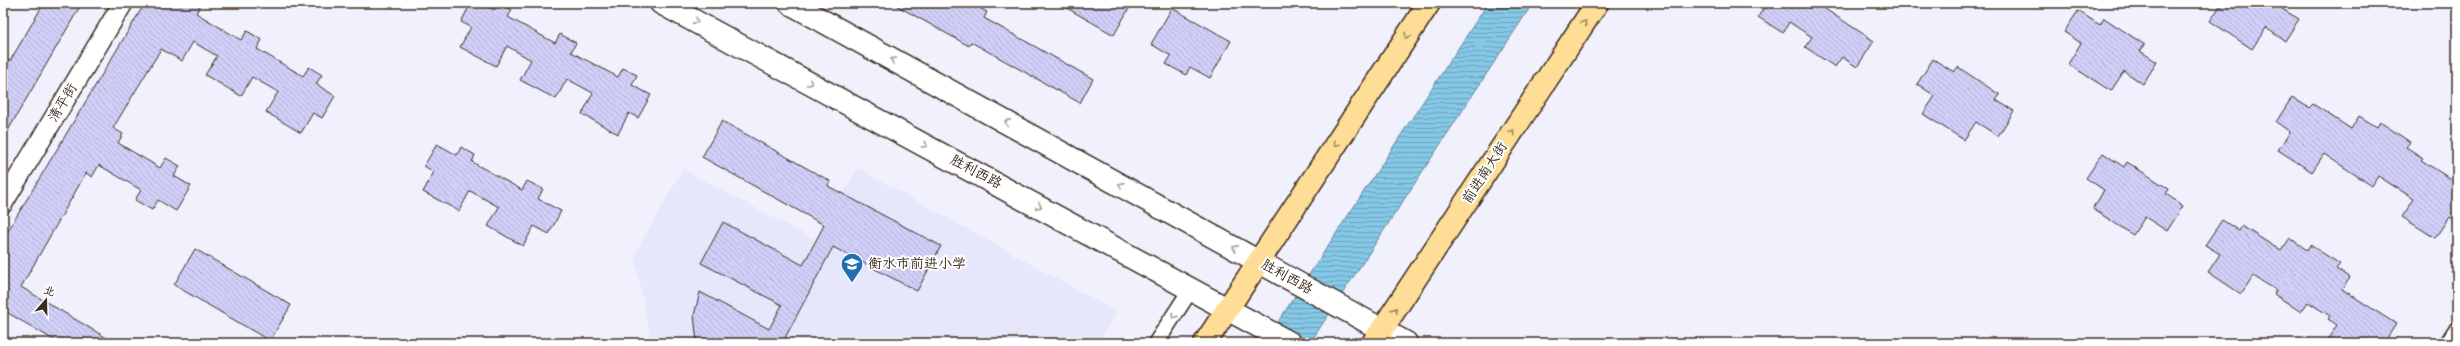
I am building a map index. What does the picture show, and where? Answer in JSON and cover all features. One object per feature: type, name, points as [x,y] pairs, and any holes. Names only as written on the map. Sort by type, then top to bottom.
[{"type":"main road","name":"胜利西路","points":[[661,3],[1290,343]]},
{"type":"main road","name":"胜利西路","points":[[790,3],[1281,273],[1342,308],[1378,336],[1406,343]]},
{"type":"main road","points":[[1205,343],[1429,3]]},
{"type":"main road","name":"前进南大街","points":[[1378,336],[1597,3]]},
{"type":"street","name":"清平街","points":[[3,203],[123,3]]},
{"type":"street","points":[[1156,343],[1192,289]]},
{"type":"street","points":[[2450,343],[2457,332]]},
{"type":"shaded area","name":"衡水市前进小学","points":[[858,168],[1117,312],[1097,343],[651,343],[634,255],[683,169],[817,241]]},
{"type":"water","points":[[1488,3],[1533,3],[1310,343],[1264,343]]},
{"type":"building","points":[[44,3],[82,3],[3,139],[3,57],[10,61]]},
{"type":"building","points":[[145,3],[202,3],[196,13],[241,40],[247,31],[262,40],[257,49],[303,76],[309,67],[322,75],[316,84],[335,96],[322,118],[313,113],[301,133],[266,112],[278,92],[252,77],[241,96],[205,75],[217,56],[193,42],[182,61],[161,49],[113,128],[123,134],[118,143],[160,168],[166,158],[180,166],[174,176],[191,186],[176,211],[158,200],[152,210],[135,200],[141,190],[99,165],[92,177],[86,173],[21,287],[115,343],[59,343],[3,310],[3,239]]},
{"type":"building","points":[[471,3],[482,3],[494,10],[499,3],[512,10],[508,17],[555,43],[560,34],[576,43],[571,52],[618,77],[623,68],[637,75],[632,85],[651,95],[638,118],[629,113],[618,134],[582,114],[593,93],[567,79],[556,99],[520,80],[531,60],[507,46],[496,66],[460,47],[471,27],[461,22]]},
{"type":"building","points":[[892,3],[971,3],[987,12],[984,18],[1093,79],[1080,103],[971,42],[969,46]]},
{"type":"building","points":[[1058,3],[1132,3],[1114,35]]},
{"type":"building","points":[[1767,3],[1816,3],[1874,41],[1857,67],[1842,57],[1835,67],[1805,47],[1812,37],[1789,22],[1783,33],[1758,17]]},
{"type":"building","points":[[2222,3],[2286,3],[2282,9],[2299,19],[2285,41],[2266,28],[2252,49],[2210,21]]},
{"type":"building","points":[[1172,8],[1231,41],[1210,78],[1190,67],[1186,75],[1166,64],[1171,56],[1151,44]]},
{"type":"building","points":[[2078,11],[2100,25],[2104,18],[2145,45],[2140,51],[2157,62],[2143,84],[2124,71],[2111,91],[2068,64],[2081,43],[2064,32]]},
{"type":"building","points":[[1933,59],[1954,72],[1958,67],[2000,95],[1996,100],[2014,111],[1998,136],[1976,122],[1964,140],[1923,114],[1935,96],[1917,84]]},
{"type":"building","points":[[2292,97],[2309,108],[2313,104],[2351,129],[2359,116],[2377,127],[2380,122],[2410,142],[2406,147],[2423,158],[2421,160],[2457,183],[2457,222],[2449,217],[2435,238],[2402,217],[2414,199],[2378,176],[2372,186],[2324,154],[2312,172],[2278,150],[2290,132],[2276,122]]},
{"type":"building","points":[[722,121],[830,181],[828,186],[941,246],[917,291],[833,247],[785,338],[793,343],[697,343],[694,315],[700,292],[769,329],[782,305],[701,263],[723,222],[803,265],[824,225],[702,157]]},
{"type":"building","points":[[437,144],[457,155],[461,147],[475,155],[472,162],[522,190],[527,181],[543,189],[538,199],[561,211],[549,234],[534,226],[523,246],[488,226],[499,207],[470,191],[459,211],[423,192],[434,172],[424,166]]},
{"type":"building","points":[[2103,153],[2124,167],[2127,162],[2169,189],[2166,194],[2183,206],[2167,231],[2145,217],[2133,235],[2093,209],[2104,190],[2086,178]]},
{"type":"building","points":[[2222,220],[2239,231],[2242,226],[2281,251],[2290,238],[2307,250],[2310,245],[2340,264],[2336,269],[2350,278],[2342,289],[2396,324],[2384,343],[2325,343],[2337,325],[2328,319],[2330,316],[2308,302],[2301,312],[2274,294],[2276,290],[2253,276],[2241,294],[2208,272],[2220,254],[2205,245]]},
{"type":"building","points":[[195,249],[291,305],[270,341],[174,285]]},
{"type":"place","name":"衡水市前进小学","points":[[852,284]]}]
